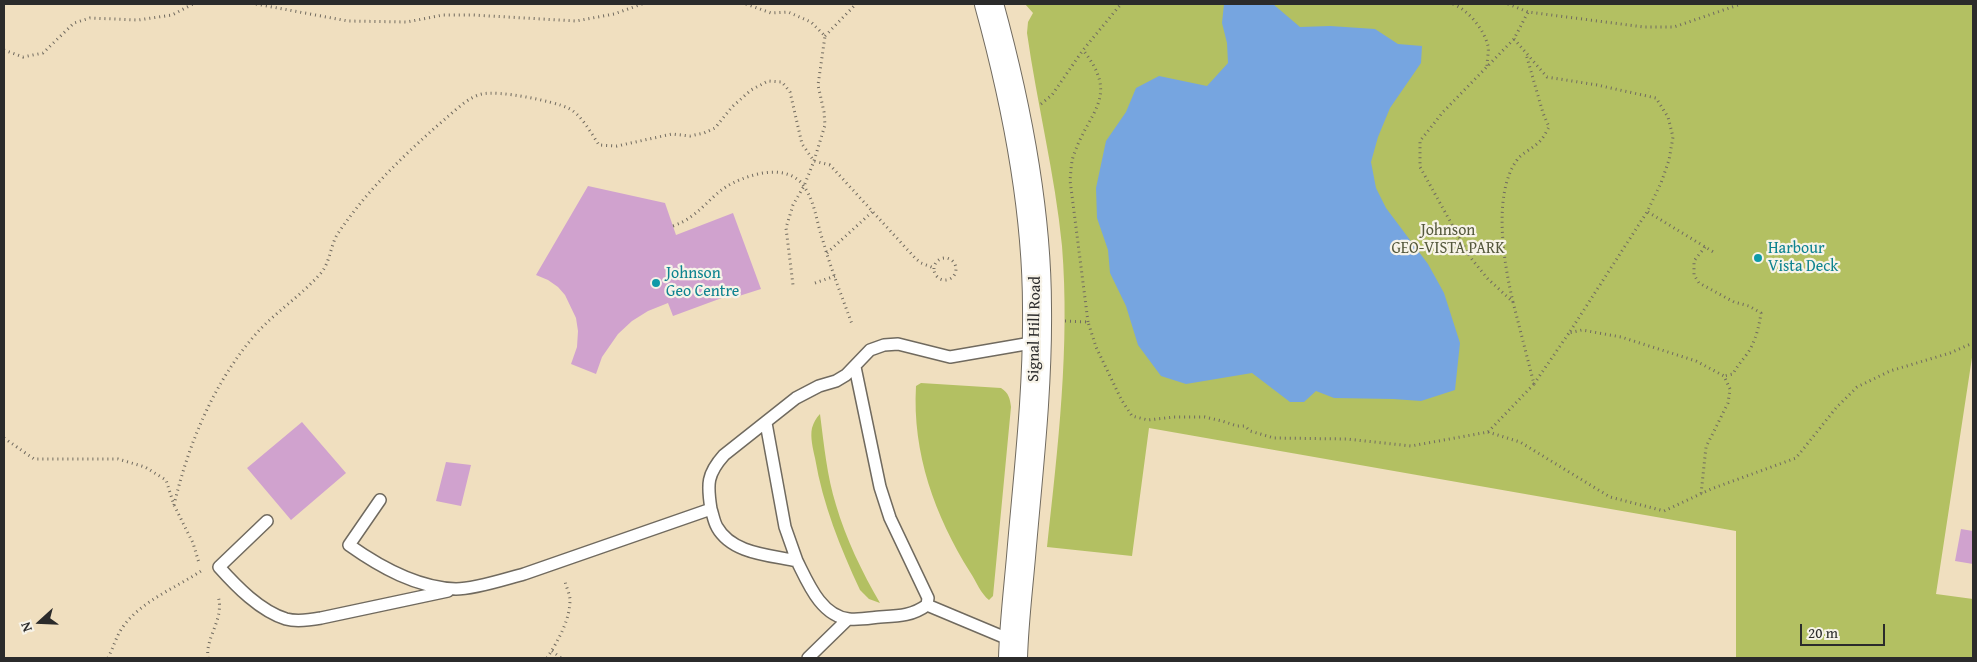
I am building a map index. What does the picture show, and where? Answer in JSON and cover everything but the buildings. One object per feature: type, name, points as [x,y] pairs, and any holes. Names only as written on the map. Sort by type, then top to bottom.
[{"type":"street","name":"Signal Hill Road","points":[[988,4],[1010,89],[1030,202],[1036,266],[1037,342],[1032,438],[1013,650]]},
{"type":"lane","points":[[797,560],[737,547],[726,539],[717,527],[711,509],[708,486],[710,474],[724,455],[796,398],[819,386],[836,381],[855,367],[870,350],[898,344],[950,357],[1037,342]]},
{"type":"lane","points":[[766,423],[785,527],[797,560],[812,591],[834,615],[848,619],[906,616],[919,611],[927,605],[928,598],[890,518],[883,495],[855,367]]},
{"type":"lane","points":[[380,500],[349,545],[388,570],[415,580],[457,589]]},
{"type":"lane","points":[[267,521],[218,567],[239,589],[263,606],[286,619],[302,621],[524,574],[711,509]]},
{"type":"lane","points":[[927,605],[1013,650]]},
{"type":"lane","points":[[808,658],[848,619]]},
{"type":"path","points":[[4,50],[23,57],[43,53],[74,23],[82,20],[90,18],[138,20],[172,14],[193,4]]},
{"type":"path","points":[[256,4],[348,21],[407,22],[443,15],[473,14],[576,21],[614,14],[642,4]]},
{"type":"path","points":[[746,4],[771,13],[788,12],[812,22],[825,36]]},
{"type":"path","points":[[793,285],[786,228],[793,205],[804,186],[814,161],[825,125],[818,85],[825,36],[856,4]]},
{"type":"path","points":[[1038,106],[1052,95],[1083,50],[1121,4]]},
{"type":"path","points":[[1453,4],[1471,15],[1480,30],[1488,46],[1486,67]]},
{"type":"path","points":[[1508,4],[1528,12],[1644,27],[1674,27],[1741,4]]},
{"type":"path","points":[[1513,302],[1488,279],[1470,257],[1420,167],[1420,141],[1443,112],[1514,39],[1528,12]]},
{"type":"path","points":[[1488,432],[1534,384],[1648,212],[1669,160],[1674,137],[1668,117],[1656,98],[1597,85],[1547,77],[1514,39]]},
{"type":"path","points":[[1083,50],[1099,75],[1102,85],[1101,96],[1095,112],[1073,158],[1070,180],[1088,322],[1096,347],[1121,399],[1132,416],[1139,419],[1205,418],[1237,426],[1245,426],[1250,430],[1274,438],[1347,439],[1411,446],[1488,432],[1520,442],[1610,497],[1664,511],[1701,494],[1796,458],[1836,408],[1857,388],[1890,371],[1950,354],[1973,343]]},
{"type":"path","points":[[1526,52],[1543,113],[1549,127],[1539,142],[1518,159],[1509,176],[1502,230],[1504,267],[1534,384]]},
{"type":"path","points":[[174,504],[182,469],[202,421],[228,374],[254,336],[280,310],[299,296],[322,271],[331,254],[337,233],[376,185],[411,149],[468,100],[482,94],[504,93],[569,108],[585,124],[599,145],[618,146],[672,134],[690,136],[704,134],[715,128],[732,107],[751,90],[768,81],[782,82],[790,92],[802,144],[814,161],[830,165],[921,264],[934,268]]},
{"type":"path","points":[[673,226],[697,214],[726,188],[748,176],[775,172],[797,178],[804,186],[810,198],[852,324]]},
{"type":"path","points":[[827,253],[872,212]]},
{"type":"path","points":[[1648,212],[1715,253]]},
{"type":"path","points":[[1705,247],[1694,262],[1694,275],[1699,283],[1728,299],[1761,313],[1754,341],[1746,355],[1739,362],[1733,374],[1724,376]]},
{"type":"path","points":[[947,258],[955,264],[956,272],[952,278],[945,280],[938,277],[934,268],[937,261],[947,258]]},
{"type":"path","points":[[815,283],[835,276]]},
{"type":"path","points":[[1062,320],[1088,322]]},
{"type":"path","points":[[1569,333],[1582,330],[1621,337],[1696,361],[1724,376],[1730,389],[1728,403],[1706,447],[1701,494]]},
{"type":"path","points":[[4,438],[34,459],[118,459],[145,467],[166,480],[174,504],[193,543],[201,571],[206,577]]},
{"type":"path","points":[[548,658],[567,617],[570,599],[559,561]]},
{"type":"path","points":[[108,658],[120,632],[131,619],[146,605],[201,571]]},
{"type":"path","points":[[208,658],[210,643],[220,615],[221,604],[216,590]]},
{"type":"path","points":[[552,651],[561,658]]},
{"type":"green space","name":"Johnson GEO-VISTA PARK","points":[[1025,4],[1973,4],[1973,351],[1936,594],[1973,599],[1973,658],[1736,658],[1736,531],[1149,428],[1132,556],[1047,547],[1062,397],[1065,321],[1064,284],[1059,219],[1027,33],[1028,22],[1033,13]]},
{"type":"green space","points":[[921,383],[1001,388],[1010,399],[1011,407],[993,596],[989,600],[981,591],[957,551],[936,506],[928,483],[922,460],[916,411],[916,386]]},
{"type":"green space","points":[[820,414],[828,472],[840,518],[855,555],[880,603],[869,599],[860,590],[827,509],[818,475],[811,432],[815,420]]},
{"type":"water","points":[[1224,4],[1273,4],[1300,27],[1330,26],[1375,29],[1398,44],[1422,46],[1421,63],[1390,108],[1378,137],[1371,162],[1376,188],[1386,208],[1428,264],[1444,293],[1460,343],[1455,390],[1421,401],[1334,398],[1316,391],[1304,402],[1290,402],[1252,373],[1186,384],[1161,376],[1138,345],[1126,306],[1110,273],[1108,250],[1097,218],[1096,188],[1106,141],[1126,112],[1136,88],[1159,76],[1207,86],[1228,63],[1227,43],[1222,23]]},
{"type":"place","name":"Harbour Vista Deck","points":[[1758,258]]},
{"type":"place","name":"Johnson Geo Centre","points":[[656,283]]}]
